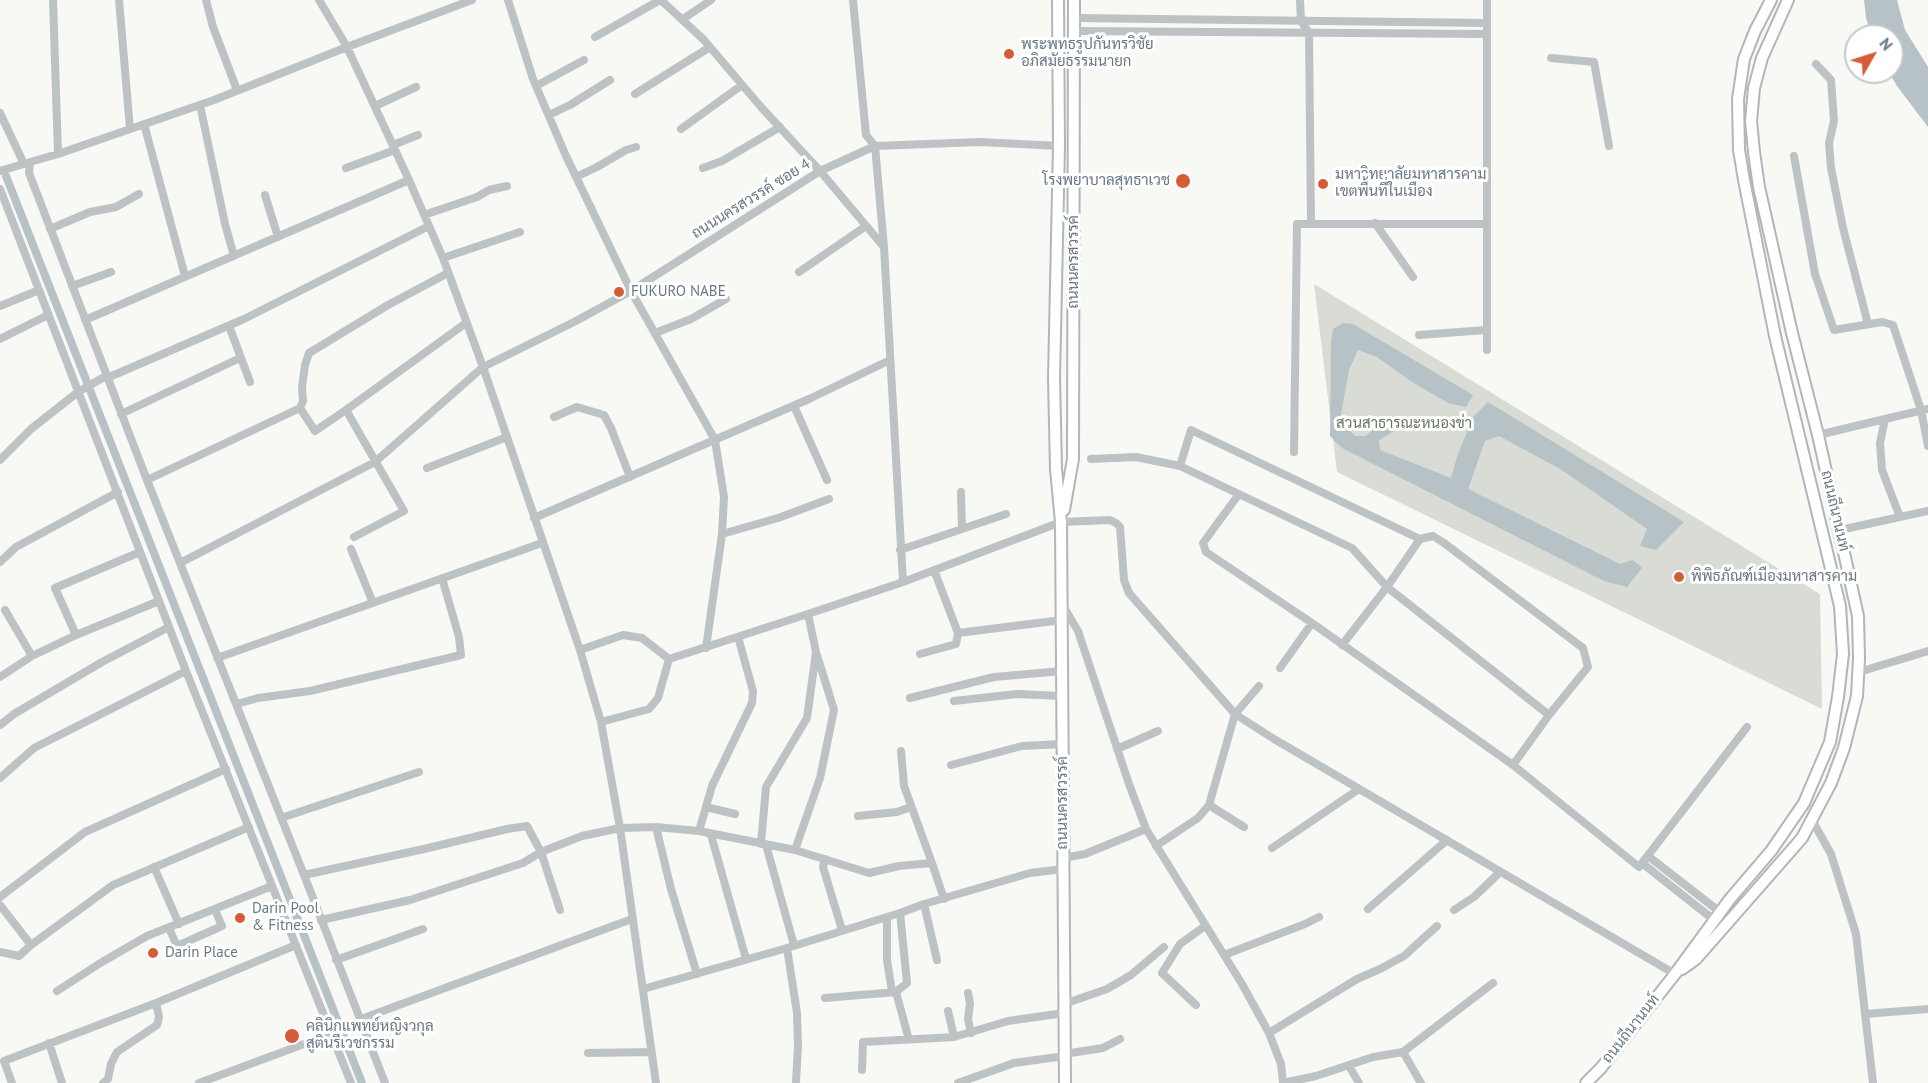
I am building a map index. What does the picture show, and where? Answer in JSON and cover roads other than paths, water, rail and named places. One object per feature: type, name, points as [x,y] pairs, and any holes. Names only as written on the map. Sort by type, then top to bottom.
[{"type":"main road","name":"ถนนนครสวรรค์","points":[[1058,0],[1059,146],[1054,378],[1056,469],[1061,522],[1065,1083]]},
{"type":"main road","name":"ถนนนครสวรรค์","points":[[1061,522],[1072,469],[1074,0]]},
{"type":"main road","name":"ถนนถีนานนท์","points":[[1586,1083],[1601,1068],[1730,899],[1771,851],[1804,803],[1830,742],[1838,697],[1843,654],[1840,606],[1776,336],[1739,150],[1738,99],[1744,59],[1771,0]]},
{"type":"main road","name":"ถนนถีนานนท์","points":[[1675,974],[1696,959],[1802,838],[1832,783],[1844,748],[1857,696],[1858,616],[1759,187],[1751,121],[1754,88],[1762,58],[1788,0]]},
{"type":"main road","points":[[1776,336],[1792,333]]},
{"type":"main road","points":[[1056,469],[1072,469]]},
{"type":"main road","points":[[1730,899],[1741,909]]},
{"type":"street","points":[[53,0],[58,154]]},
{"type":"street","points":[[119,0],[130,129]]},
{"type":"street","points":[[206,0],[213,27],[237,90]]},
{"type":"street","points":[[319,0],[347,46],[443,258],[580,650],[601,722],[620,828],[656,1083]]},
{"type":"street","points":[[0,171],[58,154],[200,105],[455,3],[472,0]]},
{"type":"street","points":[[508,0],[536,86],[576,177],[631,291],[715,440],[724,497],[722,534],[706,648]]},
{"type":"street","points":[[595,37],[661,0],[710,47],[884,247]]},
{"type":"street","points":[[683,19],[711,0]]},
{"type":"street","points":[[853,0],[866,135],[875,146],[884,247],[903,582]]},
{"type":"street","points":[[1300,0],[1301,21],[1309,33],[1311,224]]},
{"type":"street","points":[[1487,0],[1487,350]]},
{"type":"street","points":[[1075,18],[1487,23]]},
{"type":"street","points":[[1163,19],[1163,32]]},
{"type":"street","points":[[1208,19],[1208,32]]},
{"type":"street","points":[[1248,20],[1248,33]]},
{"type":"street","points":[[1348,21],[1348,33]]},
{"type":"street","points":[[1379,34],[1380,22]]},
{"type":"street","points":[[1422,22],[1422,34]]},
{"type":"street","points":[[1075,31],[1487,34]]},
{"type":"street","points":[[635,94],[710,47]]},
{"type":"street","points":[[1551,58],[1594,62],[1609,146]]},
{"type":"street","points":[[536,86],[584,60]]},
{"type":"street","points":[[1816,64],[1831,80],[1834,121],[1829,143],[1831,168],[1843,228],[1868,324]]},
{"type":"street","points":[[549,115],[610,80]]},
{"type":"street","points":[[681,129],[742,84]]},
{"type":"street","points":[[375,106],[416,87]]},
{"type":"street","points":[[200,105],[225,225],[234,256]]},
{"type":"street","points":[[0,113],[27,163],[121,414],[385,1083]]},
{"type":"street","points":[[144,124],[185,276]]},
{"type":"street","points":[[703,168],[722,161],[780,127]]},
{"type":"street","points":[[346,168],[394,148],[418,135]]},
{"type":"street","name":"ถนนนครสวรรค์ ซอย 4","points":[[180,563],[375,462],[483,367],[631,291],[820,171],[875,146],[980,142],[1059,146]]},
{"type":"street","points":[[576,177],[636,147]]},
{"type":"street","points":[[1794,156],[1815,274],[1834,330],[1882,322],[1893,324],[1925,409],[1928,446]]},
{"type":"street","points":[[85,320],[409,180]]},
{"type":"street","points":[[424,215],[477,197],[489,190],[507,186]]},
{"type":"street","points":[[0,189],[186,671],[351,1083]]},
{"type":"street","points":[[50,229],[90,212],[116,207],[139,194]]},
{"type":"street","points":[[265,195],[278,237]]},
{"type":"street","points":[[1375,223],[1413,278]]},
{"type":"street","points":[[1294,452],[1297,224],[1486,224]]},
{"type":"street","points":[[0,460],[31,429],[78,392],[107,377],[229,326],[429,226]]},
{"type":"street","points":[[799,272],[866,226]]},
{"type":"street","points":[[443,258],[520,232]]},
{"type":"street","points":[[72,286],[111,272]]},
{"type":"street","points":[[147,480],[300,408],[303,401],[305,364],[309,353],[402,296],[448,273]]},
{"type":"street","points":[[0,306],[39,290]]},
{"type":"street","points":[[655,333],[691,319],[726,299]]},
{"type":"street","points":[[0,339],[48,315]]},
{"type":"street","points":[[300,408],[315,431],[466,323]]},
{"type":"street","points":[[229,326],[250,382]]},
{"type":"street","points":[[1419,335],[1486,330]]},
{"type":"street","points":[[121,414],[240,358]]},
{"type":"street","points":[[534,518],[794,406],[890,360]]},
{"type":"street","points":[[794,406],[827,480]]},
{"type":"street","points":[[554,417],[577,407],[602,414],[611,428],[630,477]]},
{"type":"street","points":[[1818,435],[1925,409]]},
{"type":"street","points":[[346,410],[404,511],[354,537]]},
{"type":"street","points":[[1885,419],[1880,443],[1882,470],[1899,518]]},
{"type":"street","points":[[1180,466],[1191,430],[1420,539],[1433,536],[1583,648],[1588,667],[1513,765]]},
{"type":"street","points":[[427,468],[507,437]]},
{"type":"street","points":[[1091,459],[1136,457],[1180,466],[1352,548],[1387,587],[1549,715]]},
{"type":"street","points":[[0,562],[16,547],[118,492]]},
{"type":"street","points":[[962,492],[962,529]]},
{"type":"street","points":[[1239,494],[1203,543],[1206,552],[1312,623],[1513,765],[1639,867],[1747,727]]},
{"type":"street","points":[[722,534],[778,518],[829,499]]},
{"type":"street","points":[[1840,530],[1928,511]]},
{"type":"street","points":[[900,550],[1006,514]]},
{"type":"street","points":[[669,659],[903,582],[1061,522],[1110,520],[1120,527],[1124,580],[1129,593],[1235,714],[1675,974]]},
{"type":"street","points":[[1342,645],[1387,587],[1420,539]]},
{"type":"street","points":[[217,658],[542,543]]},
{"type":"street","points":[[351,549],[373,603]]},
{"type":"street","points":[[76,635],[56,588],[140,552]]},
{"type":"street","points":[[920,654],[956,644],[958,633],[934,570]]},
{"type":"street","points":[[237,704],[258,698],[310,691],[461,655],[459,637],[442,578]]},
{"type":"street","points":[[0,676],[33,656],[76,635],[159,601]]},
{"type":"street","points":[[1062,604],[1078,631],[1146,829],[1242,984],[1269,1033],[1281,1064],[1283,1083],[1349,1066],[1373,1057],[1403,1052],[1493,983]]},
{"type":"street","points":[[5,610],[33,656]]},
{"type":"street","points":[[795,850],[820,777],[834,710],[816,652],[808,615]]},
{"type":"street","points":[[958,633],[1062,620]]},
{"type":"street","points":[[1280,668],[1312,623]]},
{"type":"street","points":[[0,725],[14,714],[92,668],[169,627]]},
{"type":"street","points":[[580,650],[623,635],[642,638],[669,659]]},
{"type":"street","points":[[699,831],[712,786],[752,703],[753,691],[738,637]]},
{"type":"street","points":[[1858,672],[1928,651]]},
{"type":"street","points":[[796,1083],[797,1013],[790,947],[764,844],[766,787],[807,718],[816,652]]},
{"type":"street","points":[[601,722],[649,709],[658,698],[669,659]]},
{"type":"street","points":[[0,778],[34,748],[186,671]]},
{"type":"street","points":[[910,698],[994,678],[1062,671]]},
{"type":"street","points":[[1156,846],[1198,818],[1209,806],[1235,714],[1259,686]]},
{"type":"street","points":[[954,701],[1017,694],[1062,696]]},
{"type":"street","points":[[1117,749],[1158,731]]},
{"type":"street","points":[[951,765],[1022,746],[1063,744]]},
{"type":"street","points":[[901,751],[904,786],[944,899]]},
{"type":"street","points":[[0,897],[85,832],[226,769]]},
{"type":"street","points":[[281,818],[419,771]]},
{"type":"street","points":[[1272,848],[1359,789]]},
{"type":"street","points":[[1209,806],[1244,826]]},
{"type":"street","points":[[706,807],[735,814]]},
{"type":"street","points":[[858,816],[897,812],[911,807]]},
{"type":"street","points":[[1812,820],[1831,854],[1856,934],[1873,1083]]},
{"type":"street","points":[[304,875],[528,826],[541,852],[560,910]]},
{"type":"street","points":[[0,952],[19,956],[113,885],[249,827]]},
{"type":"street","points":[[656,827],[671,889],[697,974]]},
{"type":"street","points":[[321,920],[410,900],[522,863],[541,852],[582,836],[620,828],[656,827],[699,831],[795,850],[869,873],[899,866],[932,863]]},
{"type":"street","points":[[643,989],[1063,864],[1146,829]]},
{"type":"street","points":[[711,835],[746,959]]},
{"type":"street","points":[[1368,909],[1447,840]]},
{"type":"street","points":[[825,859],[824,867],[842,930]]},
{"type":"street","points":[[1645,860],[1717,916]]},
{"type":"street","points":[[154,867],[179,924]]},
{"type":"street","points":[[1454,910],[1474,897],[1500,872]]},
{"type":"street","points":[[57,991],[147,936],[272,886]]},
{"type":"street","points":[[924,904],[937,960]]},
{"type":"street","points":[[0,905],[31,945]]},
{"type":"street","points":[[169,928],[177,946],[222,926],[215,910]]},
{"type":"street","points":[[825,998],[894,992],[907,983],[900,913]]},
{"type":"street","points":[[887,917],[887,960],[909,1040]]},
{"type":"street","points":[[1224,955],[1319,917]]},
{"type":"street","points":[[361,1018],[633,919]]},
{"type":"street","points":[[1197,1005],[1162,973],[1180,944],[1205,926]]},
{"type":"street","points":[[1269,1033],[1357,979],[1404,956],[1437,926]]},
{"type":"street","points":[[336,960],[423,929]]},
{"type":"street","points":[[12,1083],[4,1061],[156,1003],[296,945]]},
{"type":"street","points":[[862,1070],[863,1042],[954,1037],[1064,1008],[1107,989],[1131,975],[1164,947]]},
{"type":"street","points":[[968,993],[970,1033]]},
{"type":"street","points":[[102,1083],[108,1079],[111,1064],[117,1052],[158,1025],[156,1003]]},
{"type":"street","points":[[1865,1014],[1928,1009]]},
{"type":"street","points":[[948,1011],[954,1037]]},
{"type":"street","points":[[199,1083],[331,1034]]},
{"type":"street","points":[[958,1083],[1014,1063],[1103,1048],[1120,1040]]},
{"type":"street","points":[[50,1043],[62,1083]]},
{"type":"street","points":[[588,1053],[651,1052]]},
{"type":"street","points":[[1403,1052],[1421,1083]]},
{"type":"street","points":[[1349,1066],[1359,1083]]},
{"type":"waterway","points":[[6,176],[362,1083]]},
{"type":"place","name":"พระพุทธรูปกันทรวิชัย อภิสมัยธรรมนายก","points":[[1009,54]]},
{"type":"place","name":"โรงพยาบาลสุทธาเวช","points":[[1183,181]]},
{"type":"place","name":"มหาวิทยาลัยมหาสารคาม เขตพื้นที่ในเมือง","points":[[1323,184]]},
{"type":"place","name":"FUKURO NABE","points":[[619,292]]},
{"type":"place","name":"พิพิธภัณฑ์เมืองมหาสารคาม","points":[[1679,577]]},
{"type":"place","name":"Darin Pool & Fitness","points":[[240,918]]},
{"type":"place","name":"Darin Place","points":[[153,953]]},
{"type":"place","name":"คลินิกแพทย์หญิงวกุล สูตินรีเวชกรรม","points":[[292,1036]]},
{"type":"park label","name":"สวนสาธารณะหนองข่า","points":[[1404,424]]}]
